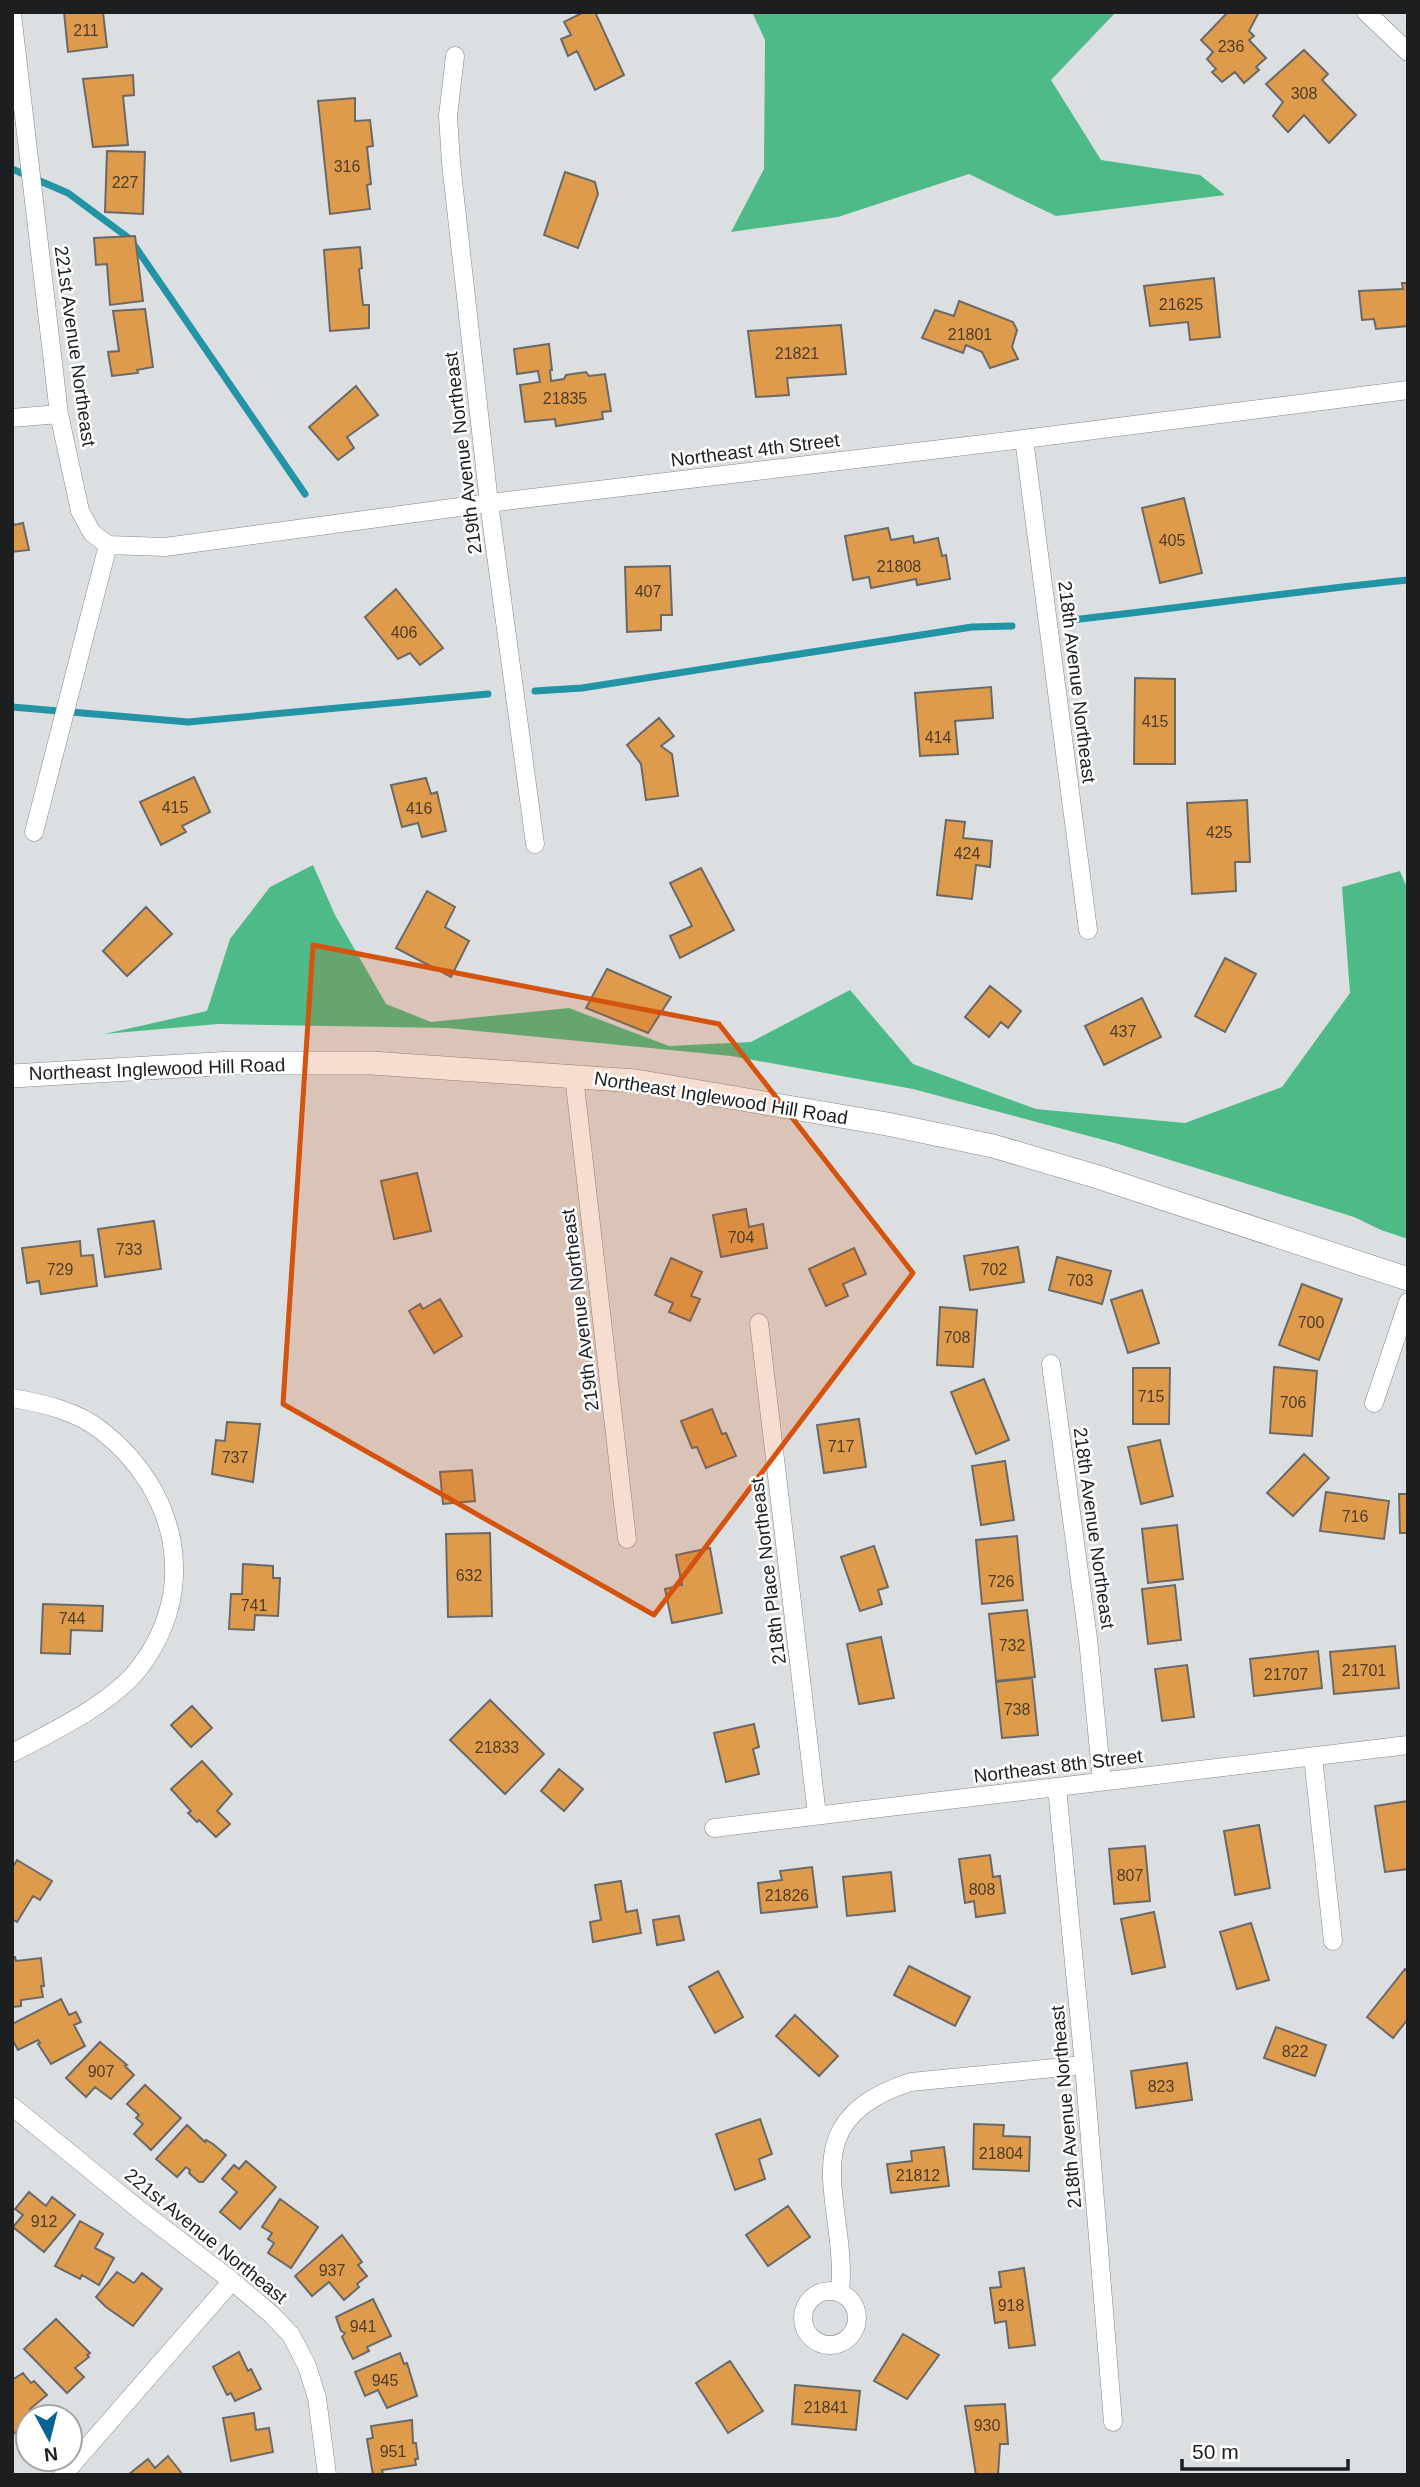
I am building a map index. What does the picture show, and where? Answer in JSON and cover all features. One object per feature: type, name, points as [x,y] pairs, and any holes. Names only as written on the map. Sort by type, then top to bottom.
[{"type":"street","points":[[1366,12],[1408,52]]},
{"type":"street","name":"221st Avenue Northeast","points":[[12,14],[59,414],[80,511],[92,533],[108,545]]},
{"type":"street","name":"219th Avenue Northeast","points":[[455,56],[447,116],[451,163],[489,503],[535,844]]},
{"type":"street","name":"Northeast 4th Street","points":[[108,545],[165,547],[489,503],[1408,390]]},
{"type":"street","points":[[12,418],[59,414]]},
{"type":"street","name":"218th Avenue Northeast","points":[[1024,439],[1088,930]]},
{"type":"street","points":[[34,832],[108,545]]},
{"type":"street","name":"Northeast Inglewood Hill Road","points":[[12,1076],[232,1063],[371,1063],[650,1083],[993,1146],[1098,1177],[1408,1279]]},
{"type":"street","name":"219th Avenue Northeast","points":[[574,1076],[628,1539]]},
{"type":"street","points":[[1374,1403],[1408,1302]]},
{"type":"street","name":"218th Place Northeast","points":[[760,1323],[817,1815]]},
{"type":"street","name":"218th Avenue Northeast","points":[[1051,1364],[1088,1639],[1102,1782]]},
{"type":"street","points":[[12,1398],[45,1404],[77,1417],[100,1429],[134,1460],[157,1496],[170,1533],[176,1568],[170,1605],[159,1637],[139,1668],[115,1692],[70,1722],[12,1753]]},
{"type":"street","name":"Northeast 8th Street","points":[[714,1828],[1408,1745]]},
{"type":"street","points":[[1312,1757],[1333,1941]]},
{"type":"street","name":"218th Avenue Northeast","points":[[1057,1788],[1084,2065],[1113,2422]]},
{"type":"street","points":[[840,2292],[842,2275],[832,2193],[832,2162],[839,2134],[856,2111],[884,2090],[911,2082],[1084,2065]]},
{"type":"street","name":"221st Avenue Northeast","points":[[12,2106],[232,2281],[291,2335],[307,2366],[317,2398],[327,2475]]},
{"type":"street","points":[[63,2475],[232,2281]]},
{"type":"highlighted area","points":[[313,945],[719,1024],[913,1273],[654,1615],[283,1404]]},
{"type":"green space","points":[[752,12],[1116,12],[1051,80],[1101,160],[1200,175],[1225,195],[1056,216],[969,174],[838,217],[731,232],[764,169],[765,40]]},
{"type":"green space","points":[[313,865],[335,915],[386,1004],[431,1022],[569,1008],[669,1046],[751,1042],[850,990],[913,1064],[1036,1109],[1185,1123],[1282,1087],[1350,993],[1342,887],[1400,871],[1408,890],[1408,1239],[1354,1217],[1115,1143],[913,1089],[731,1056],[447,1028],[218,1024],[104,1034],[207,1011],[230,939],[270,887]]},
{"type":"building","points":[[64,12],[103,12],[107,47],[68,52]]},
{"type":"building","points":[[584,12],[595,12],[624,75],[595,90],[577,51],[568,56],[561,39],[571,35],[564,22]]},
{"type":"building","points":[[1228,12],[1259,12],[1249,31],[1254,36],[1249,40],[1266,58],[1256,67],[1259,70],[1244,83],[1235,72],[1222,82],[1212,72],[1216,69],[1207,59],[1213,52],[1201,40]]},
{"type":"building","points":[[1304,50],[1328,74],[1322,80],[1356,115],[1329,143],[1304,115],[1288,132],[1273,116],[1283,102],[1266,84]]},
{"type":"building","points":[[133,75],[134,95],[123,96],[128,145],[93,147],[83,79]]},
{"type":"building","points":[[355,98],[355,121],[370,120],[373,146],[367,147],[371,184],[367,185],[370,209],[330,214],[318,101]]},
{"type":"building","points":[[107,151],[145,152],[143,214],[105,212]]},
{"type":"building","points":[[565,172],[595,182],[598,194],[578,248],[544,235]]},
{"type":"building","points":[[135,236],[143,301],[110,305],[107,264],[96,265],[94,238]]},
{"type":"building","points":[[360,247],[362,268],[359,269],[363,305],[369,305],[369,328],[330,331],[324,250]]},
{"type":"building","points":[[1214,278],[1220,337],[1190,340],[1188,322],[1150,326],[1144,286]]},
{"type":"building","points":[[1402,283],[1408,283],[1408,326],[1376,329],[1374,319],[1362,320],[1359,291],[1403,289]]},
{"type":"building","points":[[959,301],[1013,322],[1017,330],[1012,347],[1018,359],[990,368],[982,352],[966,345],[963,353],[922,338],[935,310],[954,316]]},
{"type":"building","points":[[145,309],[153,367],[137,370],[138,373],[112,376],[108,352],[119,351],[113,311]]},
{"type":"building","points":[[841,325],[846,374],[787,378],[789,395],[756,397],[748,331]]},
{"type":"building","points":[[549,344],[551,381],[586,372],[589,376],[605,374],[611,411],[602,412],[603,419],[556,426],[555,419],[525,422],[520,385],[540,382],[538,371],[517,374],[514,349]]},
{"type":"building","points":[[356,386],[378,415],[347,437],[354,448],[338,460],[309,427]]},
{"type":"building","points":[[1184,498],[1202,573],[1160,583],[1142,508]]},
{"type":"building","points":[[12,518],[14,525],[23,523],[29,550],[12,552]]},
{"type":"building","points":[[888,528],[891,540],[913,536],[914,543],[938,538],[942,556],[946,555],[950,579],[917,585],[916,579],[871,588],[869,577],[853,580],[845,536]]},
{"type":"building","points":[[670,566],[672,615],[661,615],[661,630],[627,632],[625,567]]},
{"type":"building","points":[[396,589],[443,648],[420,665],[410,653],[398,659],[365,617]]},
{"type":"building","points":[[1135,678],[1175,679],[1175,764],[1134,764]]},
{"type":"building","points":[[991,687],[993,718],[955,721],[958,754],[920,756],[915,693]]},
{"type":"building","points":[[659,718],[674,736],[661,746],[672,754],[678,796],[646,800],[641,764],[627,745]]},
{"type":"building","points":[[194,777],[210,812],[182,826],[186,832],[161,845],[140,802]]},
{"type":"building","points":[[426,778],[431,794],[437,792],[446,831],[422,837],[418,823],[402,827],[391,785]]},
{"type":"building","points":[[1247,800],[1250,862],[1235,862],[1236,891],[1192,894],[1187,803]]},
{"type":"building","points":[[946,820],[965,822],[963,838],[992,841],[990,867],[976,865],[972,899],[937,895]]},
{"type":"building","points":[[701,868],[734,930],[680,958],[670,936],[692,926],[670,883]]},
{"type":"building","points":[[427,891],[455,907],[445,927],[469,941],[451,977],[396,948]]},
{"type":"building","points":[[146,907],[172,934],[127,976],[103,951]]},
{"type":"building","points":[[1225,958],[1256,974],[1225,1032],[1195,1016]]},
{"type":"building","points":[[607,969],[671,997],[648,1033],[586,1008]]},
{"type":"building","points":[[990,986],[1021,1011],[1008,1028],[1001,1022],[989,1037],[965,1017]]},
{"type":"building","points":[[1142,998],[1161,1037],[1104,1065],[1085,1026]]},
{"type":"building","points":[[417,1173],[431,1231],[394,1239],[381,1181]]},
{"type":"building","points":[[746,1209],[749,1227],[763,1224],[767,1248],[721,1257],[713,1215]]},
{"type":"building","points":[[154,1221],[161,1269],[105,1277],[98,1229]]},
{"type":"building","points":[[80,1241],[81,1256],[93,1255],[97,1286],[41,1294],[39,1281],[27,1283],[22,1248]]},
{"type":"building","points":[[1018,1247],[1024,1282],[970,1290],[964,1256]]},
{"type":"building","points":[[854,1248],[866,1274],[843,1284],[848,1296],[826,1306],[809,1269]]},
{"type":"building","points":[[1057,1257],[1111,1271],[1102,1304],[1049,1290]]},
{"type":"building","points":[[671,1258],[702,1272],[691,1296],[700,1299],[690,1321],[669,1312],[673,1303],[655,1295]]},
{"type":"building","points":[[1302,1284],[1342,1299],[1319,1360],[1279,1345]]},
{"type":"building","points":[[1142,1290],[1159,1343],[1128,1353],[1111,1300]]},
{"type":"building","points":[[440,1299],[462,1336],[434,1353],[409,1311],[420,1304],[423,1309]]},
{"type":"building","points":[[940,1307],[977,1310],[973,1367],[937,1365]]},
{"type":"building","points":[[1274,1367],[1317,1371],[1312,1436],[1270,1433]]},
{"type":"building","points":[[1133,1368],[1170,1368],[1169,1424],[1133,1424]]},
{"type":"building","points":[[984,1379],[1009,1440],[976,1454],[951,1392]]},
{"type":"building","points":[[712,1409],[722,1434],[726,1433],[736,1456],[706,1468],[697,1447],[692,1448],[681,1421]]},
{"type":"building","points":[[859,1419],[866,1467],[824,1473],[817,1425]]},
{"type":"building","points":[[227,1422],[260,1424],[253,1482],[212,1474],[216,1440],[225,1441]]},
{"type":"building","points":[[1160,1440],[1173,1496],[1141,1504],[1128,1447]]},
{"type":"building","points":[[1304,1454],[1329,1478],[1293,1516],[1267,1493]]},
{"type":"building","points":[[1005,1461],[1014,1520],[981,1525],[972,1466]]},
{"type":"building","points":[[472,1470],[475,1501],[443,1504],[440,1472]]},
{"type":"building","points":[[1326,1492],[1389,1501],[1384,1539],[1320,1531]]},
{"type":"building","points":[[1399,1494],[1408,1494],[1408,1533],[1400,1533]]},
{"type":"building","points":[[1177,1525],[1183,1579],[1148,1583],[1142,1529]]},
{"type":"building","points":[[490,1533],[492,1616],[448,1617],[446,1534]]},
{"type":"building","points":[[1017,1536],[1023,1600],[982,1604],[976,1540]]},
{"type":"building","points":[[874,1546],[888,1587],[878,1590],[882,1604],[860,1611],[841,1557]]},
{"type":"building","points":[[710,1548],[722,1613],[672,1623],[665,1589],[682,1585],[676,1555]]},
{"type":"building","points":[[243,1564],[273,1566],[273,1578],[280,1578],[278,1616],[255,1615],[254,1630],[229,1629],[231,1594],[242,1594]]},
{"type":"building","points":[[1175,1585],[1181,1640],[1148,1644],[1142,1589]]},
{"type":"building","points":[[43,1604],[103,1606],[102,1631],[71,1630],[70,1654],[41,1653]]},
{"type":"building","points":[[1027,1610],[1035,1677],[996,1681],[989,1614]]},
{"type":"building","points":[[881,1637],[894,1698],[859,1704],[847,1644]]},
{"type":"building","points":[[1395,1646],[1399,1688],[1334,1694],[1330,1652]]},
{"type":"building","points":[[1318,1651],[1322,1688],[1254,1696],[1250,1659]]},
{"type":"building","points":[[1187,1665],[1194,1717],[1162,1721],[1155,1669]]},
{"type":"building","points":[[1032,1678],[1038,1735],[1002,1738],[996,1682]]},
{"type":"building","points":[[490,1700],[544,1754],[505,1794],[450,1740]]},
{"type":"building","points":[[192,1706],[212,1728],[191,1747],[171,1725]]},
{"type":"building","points":[[754,1724],[759,1747],[753,1749],[759,1774],[726,1782],[714,1733]]},
{"type":"building","points":[[202,1761],[232,1794],[217,1811],[230,1824],[216,1837],[188,1813],[191,1811],[171,1789]]},
{"type":"building","points":[[559,1769],[583,1789],[564,1811],[541,1791]]},
{"type":"building","points":[[1408,1801],[1408,1869],[1385,1872],[1375,1806]]},
{"type":"building","points":[[1259,1825],[1270,1888],[1235,1895],[1224,1831]]},
{"type":"building","points":[[1145,1846],[1150,1901],[1114,1904],[1109,1849]]},
{"type":"building","points":[[990,1855],[993,1877],[1000,1876],[1005,1913],[976,1917],[974,1901],[965,1903],[959,1859]]},
{"type":"building","points":[[17,1860],[52,1881],[40,1900],[33,1896],[17,1922],[12,1919],[12,1868]]},
{"type":"building","points":[[812,1867],[817,1907],[761,1913],[758,1883],[782,1880],[780,1871]]},
{"type":"building","points":[[891,1872],[895,1911],[847,1916],[843,1877]]},
{"type":"building","points":[[621,1881],[626,1912],[637,1910],[641,1933],[593,1942],[590,1922],[601,1920],[595,1885]]},
{"type":"building","points":[[1154,1912],[1165,1967],[1132,1974],[1121,1919]]},
{"type":"building","points":[[679,1916],[684,1940],[657,1945],[653,1920]]},
{"type":"building","points":[[1251,1923],[1269,1980],[1237,1989],[1220,1932]]},
{"type":"building","points":[[12,1957],[15,1957],[16,1961],[41,1958],[43,1997],[21,2000],[21,2006],[12,2007]]},
{"type":"building","points":[[909,1966],[970,1997],[955,2026],[894,1995]]},
{"type":"building","points":[[1405,1969],[1408,1972],[1408,2019],[1393,2038],[1367,2017]]},
{"type":"building","points":[[718,1971],[743,2017],[715,2033],[689,1987]]},
{"type":"building","points":[[61,1999],[69,2015],[76,2012],[81,2022],[74,2025],[85,2046],[51,2064],[38,2040],[18,2050],[12,2039],[12,2024]]},
{"type":"building","points":[[795,2015],[838,2056],[819,2076],[776,2036]]},
{"type":"building","points":[[1276,2027],[1326,2045],[1315,2076],[1264,2058]]},
{"type":"building","points":[[100,2042],[127,2065],[125,2066],[134,2075],[111,2099],[95,2087],[86,2097],[66,2078]]},
{"type":"building","points":[[1187,2063],[1192,2100],[1136,2108],[1131,2071]]},
{"type":"building","points":[[145,2085],[181,2118],[151,2150],[134,2134],[143,2124],[136,2118],[139,2115],[127,2104]]},
{"type":"building","points":[[760,2119],[772,2154],[759,2159],[765,2179],[735,2190],[716,2134]]},
{"type":"building","points":[[974,2124],[1004,2125],[1003,2136],[1030,2137],[1029,2171],[973,2169]]},
{"type":"building","points":[[187,2125],[205,2142],[206,2140],[213,2144],[226,2155],[203,2182],[199,2182],[186,2167],[177,2177],[156,2159]]},
{"type":"building","points":[[944,2147],[949,2186],[891,2193],[887,2164],[912,2161],[911,2151]]},
{"type":"building","points":[[246,2161],[276,2187],[240,2229],[220,2212],[237,2192],[222,2179],[234,2165],[239,2169]]},
{"type":"building","points":[[29,2192],[46,2206],[52,2197],[75,2215],[44,2252],[13,2227],[23,2215],[15,2209]]},
{"type":"building","points":[[280,2199],[318,2227],[291,2268],[268,2253],[274,2243],[268,2239],[272,2233],[262,2227]]},
{"type":"building","points":[[788,2206],[810,2237],[768,2266],[746,2235]]},
{"type":"building","points":[[80,2221],[103,2234],[95,2248],[114,2258],[99,2285],[82,2275],[80,2279],[55,2266]]},
{"type":"building","points":[[342,2235],[362,2262],[358,2265],[367,2276],[344,2300],[329,2282],[312,2296],[295,2276]]},
{"type":"building","points":[[1024,2268],[1035,2345],[1009,2348],[1006,2321],[995,2323],[990,2288],[1001,2287],[999,2272]]},
{"type":"building","points":[[117,2272],[134,2283],[142,2273],[162,2289],[133,2326],[96,2297]]},
{"type":"building","points":[[373,2299],[391,2336],[367,2347],[369,2351],[353,2359],[342,2337],[345,2333],[341,2331],[336,2317]]},
{"type":"building","points":[[56,2319],[90,2353],[87,2355],[89,2357],[75,2368],[84,2377],[67,2393],[24,2349]]},
{"type":"building","points":[[903,2334],[939,2355],[907,2399],[874,2381]]},
{"type":"building","points":[[239,2352],[261,2389],[235,2401],[231,2393],[227,2395],[213,2367]]},
{"type":"building","points":[[400,2353],[404,2364],[407,2363],[417,2396],[387,2408],[378,2390],[365,2396],[355,2372]]},
{"type":"building","points":[[730,2361],[763,2411],[728,2433],[696,2383]]},
{"type":"building","points":[[23,2373],[47,2395],[37,2403],[14,2403],[14,2432],[12,2430],[12,2380]]},
{"type":"building","points":[[795,2385],[860,2391],[856,2430],[792,2424]]},
{"type":"building","points":[[1005,2404],[1008,2444],[1000,2444],[998,2475],[976,2475],[965,2406]]},
{"type":"building","points":[[254,2413],[256,2430],[269,2428],[273,2452],[231,2461],[223,2418]]},
{"type":"building","points":[[412,2420],[413,2443],[416,2443],[418,2459],[415,2459],[416,2465],[382,2470],[383,2475],[373,2475],[367,2439],[373,2438],[371,2426]]},
{"type":"building","points":[[168,2456],[183,2475],[128,2475],[148,2459],[155,2468]]},
{"type":"waterway","points":[[12,169],[68,193],[130,239],[305,494]]},
{"type":"waterway","points":[[1071,620],[1408,580]]},
{"type":"waterway","points":[[535,691],[582,688],[972,627],[1012,626]]},
{"type":"waterway","points":[[12,707],[188,722],[488,694]]}]
